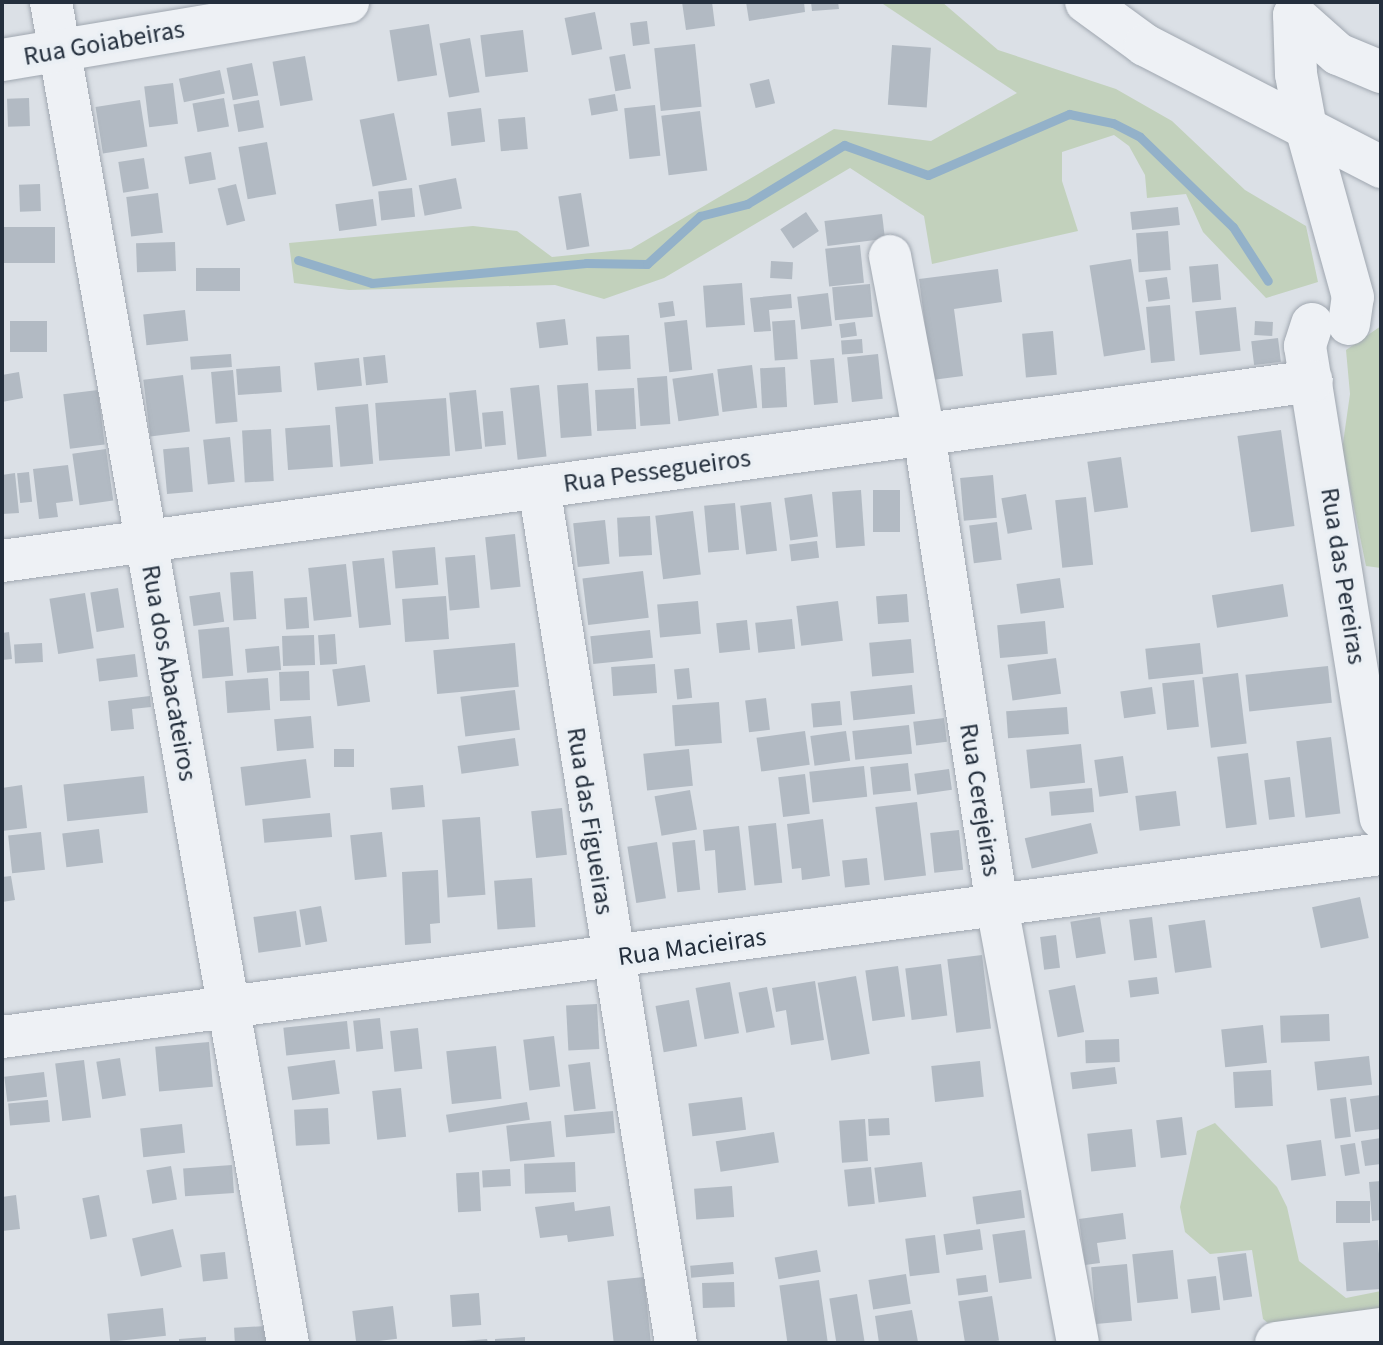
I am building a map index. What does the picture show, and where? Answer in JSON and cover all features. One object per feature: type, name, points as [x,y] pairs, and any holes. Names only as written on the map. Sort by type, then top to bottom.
[{"type":"street","name":"Rua dos Abacateiros","points":[[51,2],[288,1343]]},
{"type":"street","name":"Rua Goiabeiras","points":[[2,60],[348,2]]},
{"type":"street","points":[[1086,2],[1145,45],[1381,167]]},
{"type":"street","points":[[1294,9],[1296,74],[1306,128],[1353,297],[1331,324],[1312,381]]},
{"type":"street","points":[[1294,9],[1338,54],[1381,72]]},
{"type":"street","name":"Rua Cerejeiras","points":[[890,256],[924,434],[997,906],[1078,1343]]},
{"type":"street","name":"Rua Pessegueiros","points":[[2,561],[1312,381]]},
{"type":"street","name":"Rua das Pereiras","points":[[1312,381],[1381,818]]},
{"type":"street","name":"Rua das Figueiras","points":[[539,487],[676,1343]]},
{"type":"street","name":"Rua Macieiras","points":[[2,1037],[1381,854]]},
{"type":"street","points":[[1276,1343],[1381,1329]]},
{"type":"green space","points":[[880,2],[942,2],[998,50],[1116,89],[1172,121],[1245,190],[1306,226],[1318,282],[1266,298],[1203,232],[1186,194],[1147,198],[1145,175],[1129,146],[1114,135],[1062,152],[1062,181],[1078,231],[932,264],[924,216],[850,168],[664,278],[604,299],[555,285],[349,290],[294,283],[289,243],[473,226],[517,231],[552,257],[631,249],[834,129],[931,141],[1017,93]]},
{"type":"green space","points":[[1381,326],[1381,568],[1366,566],[1342,450],[1350,394],[1346,350]]},
{"type":"green space","points":[[1215,1123],[1277,1187],[1287,1207],[1299,1261],[1346,1298],[1381,1291],[1381,1321],[1274,1328],[1263,1319],[1252,1250],[1210,1254],[1185,1232],[1180,1207],[1197,1131]]},
{"type":"building","points":[[682,2],[712,2],[715,26],[686,30]]},
{"type":"building","points":[[746,2],[804,2],[805,12],[749,21]]},
{"type":"building","points":[[811,2],[838,2],[839,9],[812,11]]},
{"type":"building","points":[[595,12],[602,49],[572,55],[565,18]]},
{"type":"building","points":[[647,21],[650,44],[633,46],[630,23]]},
{"type":"building","points":[[429,24],[437,75],[398,82],[389,30]]},
{"type":"building","points":[[523,30],[528,72],[485,77],[480,35]]},
{"type":"building","points":[[470,38],[480,92],[449,98],[439,43]]},
{"type":"building","points":[[695,44],[702,107],[661,111],[654,48]]},
{"type":"building","points":[[892,45],[931,48],[927,108],[888,105]]},
{"type":"building","points":[[625,54],[631,88],[615,91],[609,57]]},
{"type":"building","points":[[305,56],[313,100],[280,106],[273,62]]},
{"type":"building","points":[[252,63],[258,95],[233,100],[226,68]]},
{"type":"building","points":[[220,70],[225,93],[184,102],[179,79]]},
{"type":"building","points":[[769,79],[775,103],[756,108],[750,84]]},
{"type":"building","points":[[173,83],[178,124],[149,127],[144,87]]},
{"type":"building","points":[[615,94],[618,111],[591,115],[588,99]]},
{"type":"building","points":[[29,98],[30,126],[8,127],[7,99]]},
{"type":"building","points":[[224,98],[229,127],[198,132],[192,104]]},
{"type":"building","points":[[140,100],[147,146],[103,153],[96,107]]},
{"type":"building","points":[[259,100],[264,128],[238,132],[233,105]]},
{"type":"building","points":[[655,105],[660,156],[630,159],[624,108]]},
{"type":"building","points":[[481,108],[485,142],[451,146],[447,112]]},
{"type":"building","points":[[700,111],[707,171],[669,175],[661,116]]},
{"type":"building","points":[[394,113],[407,180],[373,186],[360,120]]},
{"type":"building","points":[[525,117],[528,149],[501,151],[498,119]]},
{"type":"building","points":[[267,142],[276,194],[248,199],[238,147]]},
{"type":"building","points":[[211,152],[216,180],[189,184],[184,157]]},
{"type":"building","points":[[144,158],[149,189],[123,193],[118,162]]},
{"type":"building","points":[[456,178],[462,208],[425,216],[419,185]]},
{"type":"building","points":[[40,184],[41,211],[20,212],[19,185]]},
{"type":"building","points":[[236,184],[245,221],[227,225],[218,189]]},
{"type":"building","points":[[412,188],[415,217],[381,220],[378,192]]},
{"type":"building","points":[[158,193],[163,233],[131,237],[126,197]]},
{"type":"building","points":[[581,193],[589,246],[567,250],[558,197]]},
{"type":"building","points":[[373,199],[377,226],[339,231],[335,204]]},
{"type":"building","points":[[1178,207],[1180,225],[1132,230],[1130,212]]},
{"type":"building","points":[[806,212],[819,231],[793,248],[780,229]]},
{"type":"building","points":[[882,214],[885,239],[827,246],[824,221]]},
{"type":"building","points":[[2,227],[55,227],[55,263],[2,263]]},
{"type":"building","points":[[1168,231],[1171,270],[1139,272],[1136,233]]},
{"type":"building","points":[[175,242],[176,271],[137,272],[136,243]]},
{"type":"building","points":[[860,245],[864,283],[829,286],[825,249]]},
{"type":"building","points":[[1131,259],[1145,350],[1104,356],[1090,266]]},
{"type":"building","points":[[771,261],[793,262],[792,279],[770,278]]},
{"type":"building","points":[[1218,264],[1221,300],[1192,302],[1189,267]]},
{"type":"building","points":[[196,268],[240,268],[240,291],[196,291]]},
{"type":"building","points":[[998,269],[1002,302],[954,309],[963,376],[932,380],[919,279]]},
{"type":"building","points":[[1167,277],[1170,299],[1148,302],[1145,280]]},
{"type":"building","points":[[742,283],[745,325],[706,328],[703,286]]},
{"type":"building","points":[[870,284],[873,317],[835,320],[832,287]]},
{"type":"building","points":[[828,293],[832,326],[801,330],[797,297]]},
{"type":"building","points":[[791,294],[792,308],[769,310],[771,331],[754,332],[750,298]]},
{"type":"building","points":[[673,301],[675,316],[660,318],[658,303]]},
{"type":"building","points":[[1170,305],[1175,361],[1151,363],[1146,307]]},
{"type":"building","points":[[1236,307],[1241,351],[1200,355],[1195,311]]},
{"type":"building","points":[[185,310],[188,341],[146,345],[143,314]]},
{"type":"building","points":[[565,319],[568,345],[539,348],[536,323]]},
{"type":"building","points":[[687,320],[692,370],[669,372],[664,322]]},
{"type":"building","points":[[795,320],[798,359],[775,361],[772,322]]},
{"type":"building","points":[[10,321],[47,321],[47,352],[10,352]]},
{"type":"building","points":[[1255,321],[1273,322],[1272,336],[1254,335]]},
{"type":"building","points":[[855,322],[857,336],[841,338],[839,324]]},
{"type":"building","points":[[1053,331],[1057,375],[1026,378],[1022,334]]},
{"type":"building","points":[[629,335],[631,369],[598,371],[596,337]]},
{"type":"building","points":[[1278,338],[1281,362],[1254,365],[1251,341]]},
{"type":"building","points":[[862,339],[863,353],[842,354],[841,340]]},
{"type":"building","points":[[231,354],[232,367],[191,370],[190,357]]},
{"type":"building","points":[[878,354],[883,399],[852,402],[847,357]]},
{"type":"building","points":[[385,355],[388,383],[366,385],[363,357]]},
{"type":"building","points":[[359,358],[362,386],[317,391],[314,363]]},
{"type":"building","points":[[834,358],[838,403],[814,405],[810,360]]},
{"type":"building","points":[[752,365],[757,408],[723,412],[717,369]]},
{"type":"building","points":[[280,366],[282,392],[238,395],[236,369]]},
{"type":"building","points":[[785,367],[787,407],[762,408],[760,368]]},
{"type":"building","points":[[233,370],[238,422],[216,424],[211,372]]},
{"type":"building","points":[[19,372],[23,398],[2,402],[2,375]]},
{"type":"building","points":[[713,373],[719,416],[678,421],[672,379]]},
{"type":"building","points":[[183,375],[190,432],[150,436],[143,380]]},
{"type":"building","points":[[667,376],[670,424],[640,426],[637,378]]},
{"type":"building","points":[[588,383],[592,436],[561,438],[557,385]]},
{"type":"building","points":[[539,385],[547,457],[518,460],[510,388]]},
{"type":"building","points":[[634,388],[636,429],[597,431],[595,390]]},
{"type":"building","points":[[98,390],[105,445],[70,449],[63,394]]},
{"type":"building","points":[[476,390],[482,449],[455,451],[449,393]]},
{"type":"building","points":[[446,398],[450,456],[379,461],[375,403]]},
{"type":"building","points":[[368,404],[373,464],[340,467],[335,407]]},
{"type":"building","points":[[503,411],[506,445],[485,447],[482,413]]},
{"type":"building","points":[[330,425],[333,467],[288,470],[285,428]]},
{"type":"building","points":[[271,429],[274,481],[245,482],[242,431]]},
{"type":"building","points":[[1281,430],[1294,526],[1251,532],[1237,436]]},
{"type":"building","points":[[230,437],[235,482],[208,485],[203,440]]},
{"type":"building","points":[[189,447],[193,492],[167,494],[163,449]]},
{"type":"building","points":[[106,449],[113,500],[80,505],[72,454]]},
{"type":"building","points":[[1121,457],[1128,508],[1094,512],[1087,462]]},
{"type":"building","points":[[68,465],[73,501],[56,503],[58,517],[39,519],[33,469]]},
{"type":"building","points":[[29,472],[32,502],[20,503],[17,473]]},
{"type":"building","points":[[15,473],[19,513],[2,514],[2,475]]},
{"type":"building","points":[[993,475],[997,518],[964,521],[960,478]]},
{"type":"building","points":[[861,490],[865,546],[836,548],[832,492]]},
{"type":"building","points":[[873,490],[900,490],[900,532],[873,532]]},
{"type":"building","points":[[812,494],[818,537],[790,540],[784,498]]},
{"type":"building","points":[[1026,494],[1032,529],[1008,534],[1001,498]]},
{"type":"building","points":[[1086,497],[1093,565],[1062,568],[1055,500]]},
{"type":"building","points":[[771,502],[777,551],[746,554],[740,506]]},
{"type":"building","points":[[735,503],[739,550],[708,553],[704,506]]},
{"type":"building","points":[[693,511],[701,575],[663,579],[655,516]]},
{"type":"building","points":[[650,516],[652,555],[619,557],[617,518]]},
{"type":"building","points":[[605,520],[610,564],[578,567],[573,523]]},
{"type":"building","points":[[997,522],[1002,560],[974,563],[969,525]]},
{"type":"building","points":[[515,534],[521,587],[491,590],[485,537]]},
{"type":"building","points":[[817,541],[819,558],[791,561],[789,544]]},
{"type":"building","points":[[435,547],[438,585],[395,589],[392,551]]},
{"type":"building","points":[[475,555],[480,608],[450,610],[445,558]]},
{"type":"building","points":[[384,558],[391,625],[359,628],[352,561]]},
{"type":"building","points":[[346,564],[352,617],[314,621],[308,568]]},
{"type":"building","points":[[253,571],[256,619],[233,620],[230,573]]},
{"type":"building","points":[[643,571],[649,618],[588,625],[582,578]]},
{"type":"building","points":[[1060,578],[1064,608],[1021,614],[1016,584]]},
{"type":"building","points":[[1283,584],[1288,617],[1217,628],[1212,595]]},
{"type":"building","points":[[118,588],[124,628],[97,632],[90,592]]},
{"type":"building","points":[[220,592],[224,622],[193,626],[189,596]]},
{"type":"building","points":[[85,593],[94,648],[58,654],[49,599]]},
{"type":"building","points":[[907,594],[909,622],[878,624],[876,596]]},
{"type":"building","points":[[446,596],[449,639],[405,642],[402,599]]},
{"type":"building","points":[[307,597],[309,628],[286,630],[284,599]]},
{"type":"building","points":[[698,601],[701,634],[660,637],[657,605]]},
{"type":"building","points":[[838,601],[843,641],[801,646],[796,606]]},
{"type":"building","points":[[792,619],[795,649],[758,653],[755,623]]},
{"type":"building","points":[[747,620],[750,650],[719,653],[716,623]]},
{"type":"building","points":[[1045,621],[1048,654],[1000,658],[997,625]]},
{"type":"building","points":[[229,627],[233,676],[202,679],[198,630]]},
{"type":"building","points":[[650,630],[653,658],[593,664],[590,636]]},
{"type":"building","points":[[9,632],[12,659],[2,660],[2,633]]},
{"type":"building","points":[[335,634],[337,664],[320,665],[318,635]]},
{"type":"building","points":[[314,635],[315,665],[283,666],[282,636]]},
{"type":"building","points":[[911,639],[914,673],[872,677],[869,643]]},
{"type":"building","points":[[42,643],[43,662],[15,663],[14,644]]},
{"type":"building","points":[[515,643],[519,687],[437,694],[433,650]]},
{"type":"building","points":[[1200,643],[1203,674],[1149,680],[1145,649]]},
{"type":"building","points":[[279,646],[281,670],[247,673],[245,649]]},
{"type":"building","points":[[135,654],[138,677],[99,682],[96,659]]},
{"type":"building","points":[[1056,658],[1061,694],[1012,700],[1007,665]]},
{"type":"building","points":[[655,664],[657,693],[613,696],[611,667]]},
{"type":"building","points":[[365,665],[370,702],[337,706],[332,670]]},
{"type":"building","points":[[1328,666],[1332,703],[1249,711],[1245,675]]},
{"type":"building","points":[[689,668],[692,698],[677,699],[674,670]]},
{"type":"building","points":[[309,671],[310,700],[280,701],[279,672]]},
{"type":"building","points":[[1238,673],[1247,743],[1211,748],[1202,677]]},
{"type":"building","points":[[268,678],[270,710],[227,713],[225,681]]},
{"type":"building","points":[[1194,680],[1199,727],[1167,730],[1162,683]]},
{"type":"building","points":[[912,685],[915,714],[853,720],[850,691]]},
{"type":"building","points":[[1152,687],[1156,714],[1124,718],[1120,691]]},
{"type":"building","points":[[515,690],[520,730],[465,736],[460,697]]},
{"type":"building","points":[[150,696],[151,707],[132,709],[134,729],[111,731],[108,701]]},
{"type":"building","points":[[766,698],[770,730],[749,732],[745,701]]},
{"type":"building","points":[[840,701],[842,725],[813,727],[811,704]]},
{"type":"building","points":[[719,702],[722,743],[675,746],[672,705]]},
{"type":"building","points":[[1067,707],[1069,734],[1008,738],[1006,711]]},
{"type":"building","points":[[311,716],[314,748],[277,751],[274,719]]},
{"type":"building","points":[[944,718],[947,742],[916,746],[913,722]]},
{"type":"building","points":[[909,725],[912,754],[855,760],[852,731]]},
{"type":"building","points":[[805,731],[810,765],[761,771],[756,738]]},
{"type":"building","points":[[846,731],[850,761],[815,766],[810,736]]},
{"type":"building","points":[[1331,737],[1340,813],[1306,818],[1296,741]]},
{"type":"building","points":[[515,738],[519,766],[461,774],[458,746]]},
{"type":"building","points":[[1081,744],[1085,783],[1030,789],[1026,750]]},
{"type":"building","points":[[334,749],[354,749],[354,767],[334,767]]},
{"type":"building","points":[[689,749],[693,786],[647,791],[643,754]]},
{"type":"building","points":[[1248,753],[1257,824],[1226,828],[1217,757]]},
{"type":"building","points":[[1123,756],[1128,793],[1099,797],[1094,760]]},
{"type":"building","points":[[306,759],[311,798],[245,806],[240,767]]},
{"type":"building","points":[[908,763],[911,791],[873,795],[870,767]]},
{"type":"building","points":[[864,766],[867,797],[813,803],[809,772]]},
{"type":"building","points":[[949,769],[952,790],[917,795],[914,774]]},
{"type":"building","points":[[805,774],[810,814],[783,817],[778,777]]},
{"type":"building","points":[[144,776],[148,813],[67,821],[63,784]]},
{"type":"building","points":[[1290,777],[1295,817],[1269,820],[1264,780]]},
{"type":"building","points":[[22,785],[27,828],[2,831],[2,788]]},
{"type":"building","points":[[423,785],[425,807],[392,810],[390,788]]},
{"type":"building","points":[[1092,788],[1094,812],[1051,816],[1049,792]]},
{"type":"building","points":[[690,790],[697,829],[661,836],[655,796]]},
{"type":"building","points":[[1176,791],[1180,826],[1140,831],[1135,796]]},
{"type":"building","points":[[917,802],[926,875],[884,881],[875,807]]},
{"type":"building","points":[[562,808],[567,855],[536,858],[531,811]]},
{"type":"building","points":[[330,813],[332,837],[264,843],[262,819]]},
{"type":"building","points":[[480,817],[485,895],[448,897],[442,820]]},
{"type":"building","points":[[823,819],[830,876],[802,880],[801,868],[792,869],[787,824]]},
{"type":"building","points":[[776,823],[782,883],[754,886],[748,826]]},
{"type":"building","points":[[1091,823],[1098,853],[1032,869],[1025,838]]},
{"type":"building","points":[[739,826],[746,890],[718,893],[715,850],[705,851],[703,830]]},
{"type":"building","points":[[99,829],[103,863],[66,867],[62,834]]},
{"type":"building","points":[[959,830],[963,870],[934,873],[930,833]]},
{"type":"building","points":[[41,832],[45,870],[12,873],[8,835]]},
{"type":"building","points":[[382,832],[387,877],[355,880],[350,835]]},
{"type":"building","points":[[695,840],[700,890],[677,892],[672,842]]},
{"type":"building","points":[[657,842],[666,898],[636,903],[627,847]]},
{"type":"building","points":[[867,858],[870,885],[845,887],[842,861]]},
{"type":"building","points":[[438,870],[440,923],[430,924],[431,943],[405,945],[402,872]]},
{"type":"building","points":[[11,876],[15,900],[2,902],[2,877]]},
{"type":"building","points":[[532,878],[535,927],[498,930],[494,881]]},
{"type":"building","points":[[1360,897],[1369,938],[1321,948],[1312,907]]},
{"type":"building","points":[[321,906],[327,941],[306,945],[299,910]]},
{"type":"building","points":[[296,911],[301,947],[258,953],[253,917]]},
{"type":"building","points":[[1100,917],[1106,954],[1076,958],[1070,922]]},
{"type":"building","points":[[1152,917],[1157,958],[1134,960],[1129,920]]},
{"type":"building","points":[[1205,920],[1212,968],[1175,973],[1168,925]]},
{"type":"building","points":[[1056,935],[1060,968],[1044,970],[1040,937]]},
{"type":"building","points":[[982,955],[991,1028],[956,1033],[947,959]]},
{"type":"building","points":[[941,964],[947,1016],[912,1020],[905,968]]},
{"type":"building","points":[[898,966],[905,1017],[872,1021],[865,971]]},
{"type":"building","points":[[856,976],[870,1054],[831,1061],[818,983]]},
{"type":"building","points":[[1157,977],[1159,994],[1130,997],[1128,981]]},
{"type":"building","points":[[815,981],[824,1040],[791,1045],[786,1010],[776,1012],[772,988]]},
{"type":"building","points":[[730,982],[739,1033],[705,1039],[696,988]]},
{"type":"building","points":[[1075,985],[1084,1032],[1058,1037],[1048,990]]},
{"type":"building","points":[[767,987],[775,1027],[746,1033],[739,993]]},
{"type":"building","points":[[689,1000],[697,1046],[664,1052],[656,1006]]},
{"type":"building","points":[[597,1004],[599,1049],[568,1051],[566,1006]]},
{"type":"building","points":[[1329,1014],[1330,1041],[1281,1043],[1280,1016]]},
{"type":"building","points":[[380,1018],[383,1049],[356,1052],[353,1021]]},
{"type":"building","points":[[347,1021],[350,1049],[286,1056],[283,1028]]},
{"type":"building","points":[[1263,1025],[1267,1063],[1225,1067],[1221,1029]]},
{"type":"building","points":[[418,1028],[422,1069],[394,1072],[390,1031]]},
{"type":"building","points":[[554,1036],[560,1087],[529,1090],[523,1040]]},
{"type":"building","points":[[1119,1039],[1120,1062],[1086,1063],[1085,1040]]},
{"type":"building","points":[[209,1042],[213,1087],[159,1092],[155,1047]]},
{"type":"building","points":[[496,1046],[502,1099],[452,1104],[446,1051]]},
{"type":"building","points":[[1369,1056],[1372,1085],[1317,1091],[1314,1062]]},
{"type":"building","points":[[120,1058],[126,1096],[102,1099],[96,1062]]},
{"type":"building","points":[[84,1060],[91,1118],[62,1121],[55,1064]]},
{"type":"building","points":[[335,1060],[340,1094],[292,1100],[287,1067]]},
{"type":"building","points":[[980,1061],[984,1097],[935,1102],[931,1066]]},
{"type":"building","points":[[590,1062],[596,1109],[574,1111],[568,1065]]},
{"type":"building","points":[[1115,1067],[1117,1084],[1072,1089],[1070,1072]]},
{"type":"building","points":[[1271,1070],[1273,1106],[1235,1108],[1233,1072]]},
{"type":"building","points":[[44,1072],[47,1097],[7,1102],[4,1077]]},
{"type":"building","points":[[401,1088],[406,1137],[377,1140],[372,1091]]},
{"type":"building","points":[[1381,1095],[1381,1129],[1355,1132],[1350,1099]]},
{"type":"building","points":[[742,1097],[746,1130],[692,1136],[688,1104]]},
{"type":"building","points":[[1346,1097],[1351,1137],[1335,1139],[1330,1099]]},
{"type":"building","points":[[48,1100],[50,1122],[10,1125],[8,1103]]},
{"type":"building","points":[[527,1102],[530,1120],[449,1133],[446,1115]]},
{"type":"building","points":[[328,1108],[330,1144],[296,1146],[294,1110]]},
{"type":"building","points":[[613,1111],[615,1133],[566,1137],[564,1115]]},
{"type":"building","points":[[1182,1117],[1187,1155],[1161,1158],[1156,1120]]},
{"type":"building","points":[[889,1118],[890,1135],[869,1136],[868,1119]]},
{"type":"building","points":[[865,1119],[868,1161],[842,1163],[839,1121]]},
{"type":"building","points":[[551,1121],[555,1157],[510,1162],[506,1126]]},
{"type":"building","points":[[182,1124],[185,1153],[143,1157],[140,1128]]},
{"type":"building","points":[[1132,1129],[1136,1167],[1091,1171],[1087,1134]]},
{"type":"building","points":[[774,1132],[779,1163],[721,1172],[716,1141]]},
{"type":"building","points":[[1381,1138],[1381,1164],[1365,1166],[1361,1141]]},
{"type":"building","points":[[1321,1140],[1326,1176],[1291,1181],[1286,1145]]},
{"type":"building","points":[[1355,1143],[1360,1174],[1345,1176],[1340,1145]]},
{"type":"building","points":[[575,1162],[576,1192],[525,1194],[524,1164]]},
{"type":"building","points":[[922,1162],[926,1197],[879,1203],[874,1168]]},
{"type":"building","points":[[232,1165],[234,1193],[185,1196],[183,1168]]},
{"type":"building","points":[[171,1166],[177,1199],[152,1204],[146,1170]]},
{"type":"building","points":[[871,1167],[875,1204],[848,1207],[844,1170]]},
{"type":"building","points":[[510,1169],[511,1186],[483,1187],[482,1170]]},
{"type":"building","points":[[479,1172],[481,1211],[458,1212],[456,1173]]},
{"type":"building","points":[[1381,1181],[1381,1220],[1372,1221],[1369,1182]]},
{"type":"building","points":[[732,1186],[734,1217],[696,1220],[694,1189]]},
{"type":"building","points":[[1021,1190],[1025,1218],[976,1225],[972,1197]]},
{"type":"building","points":[[16,1195],[20,1229],[2,1231],[2,1197]]},
{"type":"building","points":[[99,1195],[107,1236],[90,1239],[82,1198]]},
{"type":"building","points":[[1336,1201],[1370,1201],[1370,1223],[1336,1223]]},
{"type":"building","points":[[574,1202],[575,1211],[610,1206],[614,1236],[568,1242],[567,1235],[540,1238],[535,1207]]},
{"type":"building","points":[[1123,1213],[1126,1239],[1097,1243],[1100,1263],[1085,1265],[1079,1219]]},
{"type":"building","points":[[173,1229],[182,1267],[141,1276],[132,1238]]},
{"type":"building","points":[[980,1229],[983,1250],[946,1255],[943,1234]]},
{"type":"building","points":[[1025,1230],[1032,1279],[999,1283],[992,1235]]},
{"type":"building","points":[[935,1235],[940,1273],[910,1276],[905,1239]]},
{"type":"building","points":[[1378,1240],[1381,1289],[1347,1291],[1343,1242]]},
{"type":"building","points":[[817,1250],[821,1272],[778,1279],[775,1257]]},
{"type":"building","points":[[1173,1250],[1178,1299],[1137,1303],[1132,1254]]},
{"type":"building","points":[[225,1252],[228,1279],[203,1281],[200,1255]]},
{"type":"building","points":[[1246,1253],[1252,1297],[1223,1301],[1217,1257]]},
{"type":"building","points":[[733,1262],[734,1274],[691,1278],[690,1266]]},
{"type":"building","points":[[1127,1264],[1132,1321],[1096,1324],[1091,1267]]},
{"type":"building","points":[[906,1274],[911,1304],[873,1310],[868,1280]]},
{"type":"building","points":[[986,1275],[988,1292],[958,1296],[956,1279]]},
{"type":"building","points":[[1216,1276],[1220,1310],[1191,1313],[1187,1280]]},
{"type":"building","points":[[644,1277],[651,1343],[614,1343],[607,1281]]},
{"type":"building","points":[[819,1280],[828,1343],[787,1343],[779,1286]]},
{"type":"building","points":[[734,1282],[735,1307],[703,1308],[702,1283]]},
{"type":"building","points":[[479,1293],[481,1325],[452,1327],[450,1295]]},
{"type":"building","points":[[857,1294],[865,1343],[836,1343],[829,1298]]},
{"type":"building","points":[[992,1296],[999,1340],[965,1343],[958,1301]]},
{"type":"building","points":[[393,1306],[397,1339],[356,1343],[352,1311]]},
{"type":"building","points":[[163,1308],[166,1336],[110,1342],[107,1314]]},
{"type":"building","points":[[912,1310],[918,1342],[879,1343],[875,1316]]},
{"type":"building","points":[[266,1326],[267,1343],[235,1343],[234,1328]]},
{"type":"building","points":[[206,1337],[206,1343],[179,1343],[179,1339]]},
{"type":"building","points":[[525,1337],[525,1343],[495,1343],[495,1339]]},
{"type":"building","points":[[487,1339],[488,1343],[464,1343],[464,1341]]},
{"type":"waterway","points":[[298,260],[372,283],[586,263],[647,264],[700,216],[747,204],[844,145],[928,175],[1069,114],[1113,123],[1140,137],[1233,227],[1268,281]]}]
